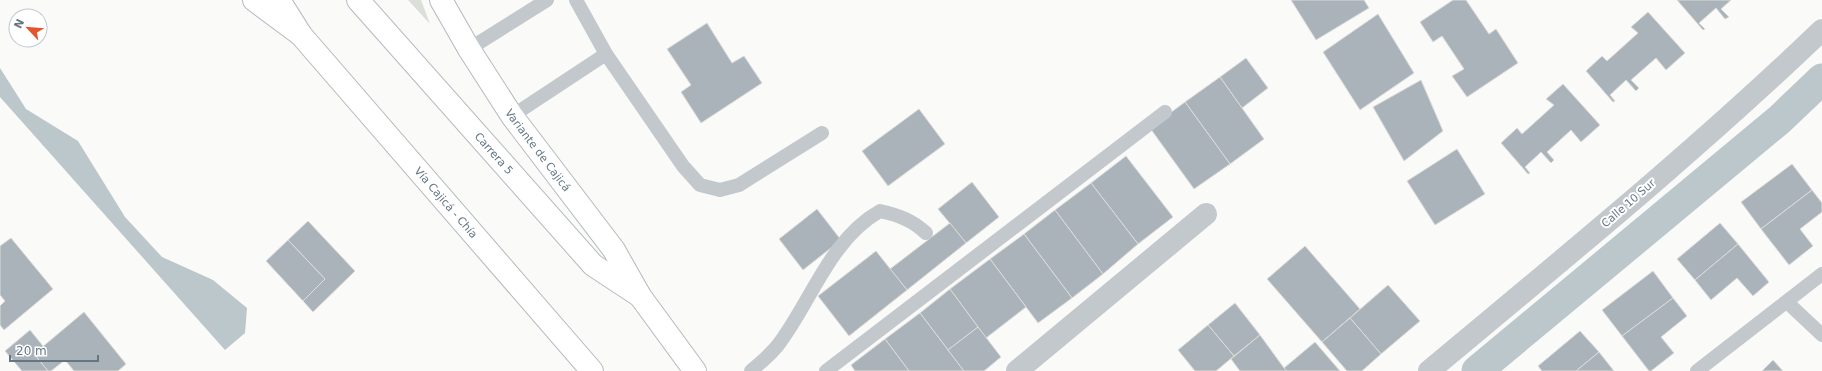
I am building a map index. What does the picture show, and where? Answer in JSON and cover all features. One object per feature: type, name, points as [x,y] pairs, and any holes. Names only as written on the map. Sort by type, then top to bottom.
[{"type":"main road","points":[[254,0],[301,35]]},
{"type":"main road","points":[[279,0],[301,35]]},
{"type":"main road","name":"Carrera 5","points":[[358,0],[593,265],[640,296]]},
{"type":"main road","name":"Variante de Cajicá","points":[[440,0],[469,49],[512,116],[614,250],[640,296]]},
{"type":"main road","name":"Vía Cajicá - Chía","points":[[301,35],[592,371]]},
{"type":"main road","points":[[640,296],[695,371]]},
{"type":"street","name":"Calle 10 Sur","points":[[1429,371],[1549,271],[1763,87],[1822,30]]},
{"type":"street","points":[[1017,371],[1206,214]]},
{"type":"lane","points":[[469,49],[547,0]]},
{"type":"lane","points":[[576,0],[606,54],[683,166],[700,185],[720,190],[739,185],[822,133]]},
{"type":"lane","points":[[512,116],[606,54]]},
{"type":"lane","points":[[826,371],[1165,112]]},
{"type":"lane","points":[[750,371],[780,342],[840,246],[854,230],[866,220],[880,211],[898,215],[917,224],[926,233]]},
{"type":"lane","points":[[1697,371],[1788,303],[1822,274]]},
{"type":"lane","points":[[1788,303],[1822,335]]},
{"type":"shaded area","points":[[408,0],[421,0],[430,24]]},
{"type":"shaded area","points":[[0,68],[26,109],[78,141],[125,217],[162,257],[213,280],[247,308],[245,333],[225,350],[0,97]]},
{"type":"building","points":[[1291,0],[1364,0],[1369,8],[1316,40]]},
{"type":"building","points":[[1453,0],[1466,0],[1489,34],[1496,29],[1518,63],[1467,97],[1452,76],[1464,69],[1442,36],[1433,42],[1420,22]]},
{"type":"building","points":[[1677,0],[1731,0],[1721,9],[1729,17],[1725,19],[1716,8],[1699,23],[1705,29],[1703,30]]},
{"type":"building","points":[[1648,12],[1685,53],[1666,70],[1656,58],[1631,80],[1639,88],[1636,91],[1626,80],[1610,95],[1615,101],[1613,102],[1586,71],[1602,56],[1607,61],[1638,33],[1631,27]]},
{"type":"building","points":[[1378,14],[1414,73],[1360,110],[1323,52]]},
{"type":"building","points":[[707,23],[732,63],[744,56],[762,83],[701,123],[681,92],[691,85],[667,49]]},
{"type":"building","points":[[1246,58],[1268,88],[1242,108],[1220,77]]},
{"type":"building","points":[[1220,77],[1264,139],[1230,164],[1185,102]]},
{"type":"building","points":[[1421,80],[1443,131],[1404,161],[1373,107]]},
{"type":"building","points":[[1563,84],[1600,125],[1581,142],[1571,130],[1547,152],[1554,160],[1551,163],[1541,152],[1525,167],[1530,173],[1528,174],[1501,143],[1517,128],[1522,134],[1554,105],[1546,99]]},
{"type":"building","points":[[1185,102],[1230,164],[1194,189],[1150,128]]},
{"type":"building","points":[[919,109],[945,144],[888,186],[862,151]]},
{"type":"building","points":[[1457,149],[1485,194],[1435,225],[1407,181]]},
{"type":"building","points":[[1126,156],[1173,217],[1138,244],[1091,183]]},
{"type":"building","points":[[1792,164],[1812,190],[1761,229],[1741,202]]},
{"type":"building","points":[[972,182],[999,217],[966,243],[938,209]]},
{"type":"building","points":[[1091,183],[1138,244],[1103,274],[1055,210]]},
{"type":"building","points":[[1812,190],[1822,203],[1822,212],[1800,229],[1813,246],[1789,265],[1761,229]]},
{"type":"building","points":[[817,209],[841,240],[803,270],[779,239]]},
{"type":"building","points":[[1055,210],[1103,274],[1072,298],[1024,234]]},
{"type":"building","points":[[308,221],[355,271],[313,312],[303,301],[325,279],[288,240]]},
{"type":"building","points":[[950,223],[966,243],[907,290],[890,269]]},
{"type":"building","points":[[1720,223],[1738,244],[1695,280],[1677,259]]},
{"type":"building","points":[[1024,234],[1072,298],[1038,323],[990,259]]},
{"type":"building","points":[[11,238],[53,289],[4,330],[0,325],[0,306],[5,301],[0,295],[0,246]]},
{"type":"building","points":[[288,240],[325,279],[303,301],[266,261]]},
{"type":"building","points":[[1738,244],[1769,282],[1753,296],[1737,278],[1711,300],[1695,280]]},
{"type":"building","points":[[1305,246],[1360,309],[1322,342],[1267,279]]},
{"type":"building","points":[[876,251],[907,290],[849,336],[818,296]]},
{"type":"building","points":[[990,259],[1026,307],[986,338],[950,289]]},
{"type":"building","points":[[1653,271],[1673,298],[1622,336],[1602,310]]},
{"type":"building","points":[[1388,285],[1420,321],[1381,354],[1350,318]]},
{"type":"building","points":[[950,289],[978,327],[948,350],[920,313]]},
{"type":"building","points":[[1673,298],[1687,316],[1661,337],[1674,353],[1649,371],[1622,336]]},
{"type":"building","points":[[1235,303],[1260,335],[1234,356],[1208,325]]},
{"type":"building","points":[[84,312],[126,364],[118,371],[74,371],[65,360],[51,371],[48,371],[34,354]]},
{"type":"building","points":[[920,313],[964,371],[909,371],[885,339]]},
{"type":"building","points":[[1350,318],[1381,354],[1362,371],[1347,371],[1322,342]]},
{"type":"building","points":[[1208,325],[1234,356],[1216,371],[1195,371],[1178,350]]},
{"type":"building","points":[[978,327],[1001,357],[984,371],[964,371],[948,350]]},
{"type":"building","points":[[30,330],[43,346],[34,354],[48,371],[22,371],[5,351]]},
{"type":"building","points":[[1580,331],[1599,352],[1576,371],[1542,371],[1538,366]]},
{"type":"building","points":[[1260,335],[1287,371],[1240,371],[1231,359]]},
{"type":"building","points":[[885,339],[909,371],[855,371],[851,365]]},
{"type":"building","points":[[1315,342],[1340,371],[1287,371],[1284,368]]},
{"type":"building","points":[[1599,352],[1614,371],[1576,371]]},
{"type":"building","points":[[1773,360],[1783,371],[1762,371]]},
{"type":"waterway","points":[[1477,371],[1779,120],[1822,79]]}]
